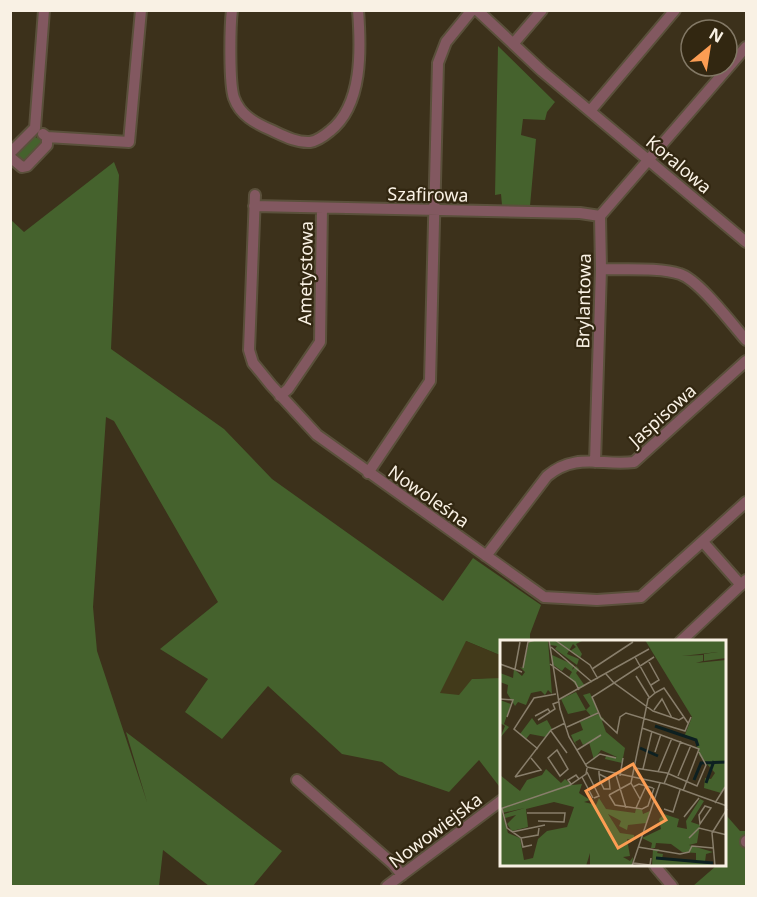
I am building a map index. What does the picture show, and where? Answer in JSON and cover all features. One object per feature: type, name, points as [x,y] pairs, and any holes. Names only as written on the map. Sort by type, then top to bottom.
[{"type":"street","points":[[44,10],[35,128],[10,155],[22,167],[27,166],[47,145],[47,137]]},
{"type":"street","points":[[35,128],[47,137],[129,142],[141,10]]},
{"type":"street","points":[[232,10],[232,91],[238,106],[255,123],[302,142],[320,139],[334,128],[349,106],[359,56],[358,10]]},
{"type":"street","points":[[368,473],[430,381],[438,63],[446,42],[472,10]]},
{"type":"street","name":"Koralowa","points":[[477,10],[590,111],[747,242]]},
{"type":"street","points":[[513,44],[542,10]]},
{"type":"street","points":[[590,111],[675,10]]},
{"type":"street","points":[[600,216],[746,49]]},
{"type":"street","name":"Szafirowa","points":[[255,201],[322,208],[580,213],[600,216]]},
{"type":"street","name":"Nowoleśna","points":[[255,201],[249,350],[253,363],[317,435],[544,597],[550,599],[637,598],[646,594],[747,502]]},
{"type":"street","name":"Ametystowa","points":[[280,396],[288,389],[320,342],[322,208]]},
{"type":"street","name":"Brylantowa","points":[[595,462],[601,269],[600,216]]},
{"type":"street","points":[[601,269],[672,272],[683,275],[696,284],[747,340]]},
{"type":"street","name":"Jaspisowa","points":[[486,556],[547,476],[555,469],[570,462],[634,462],[747,361]]},
{"type":"street","points":[[682,640],[744,583],[703,542]]},
{"type":"street","points":[[297,780],[393,864],[402,875]]},
{"type":"street","name":"Nowowiejska","points":[[387,886],[500,802]]},
{"type":"street","points":[[656,867],[672,886]]},
{"type":"green space","points":[[498,46],[555,102],[547,112],[545,120],[523,119],[521,135],[536,139],[530,206],[502,205],[501,194],[495,195]]},
{"type":"green space","points":[[33,136],[40,139],[40,144],[25,160],[21,160],[17,152]]},
{"type":"green space","points":[[114,162],[119,175],[111,349],[224,429],[272,479],[443,601],[473,558],[541,605],[530,640],[500,640],[500,655],[466,641],[472,679],[500,677],[500,787],[479,760],[449,792],[399,775],[382,762],[342,754],[268,686],[222,739],[185,712],[208,679],[160,649],[218,602],[114,421],[106,417],[93,607],[97,651],[147,802],[126,732],[282,851],[253,886],[209,886],[163,850],[159,886],[11,886],[10,219],[24,232]]},
{"type":"green space","points":[[727,816],[740,831],[746,831],[746,886],[693,886],[715,867],[727,867]]},
{"type":"sand","points":[[466,641],[500,655],[500,678],[472,679],[459,695],[440,693]]}]
